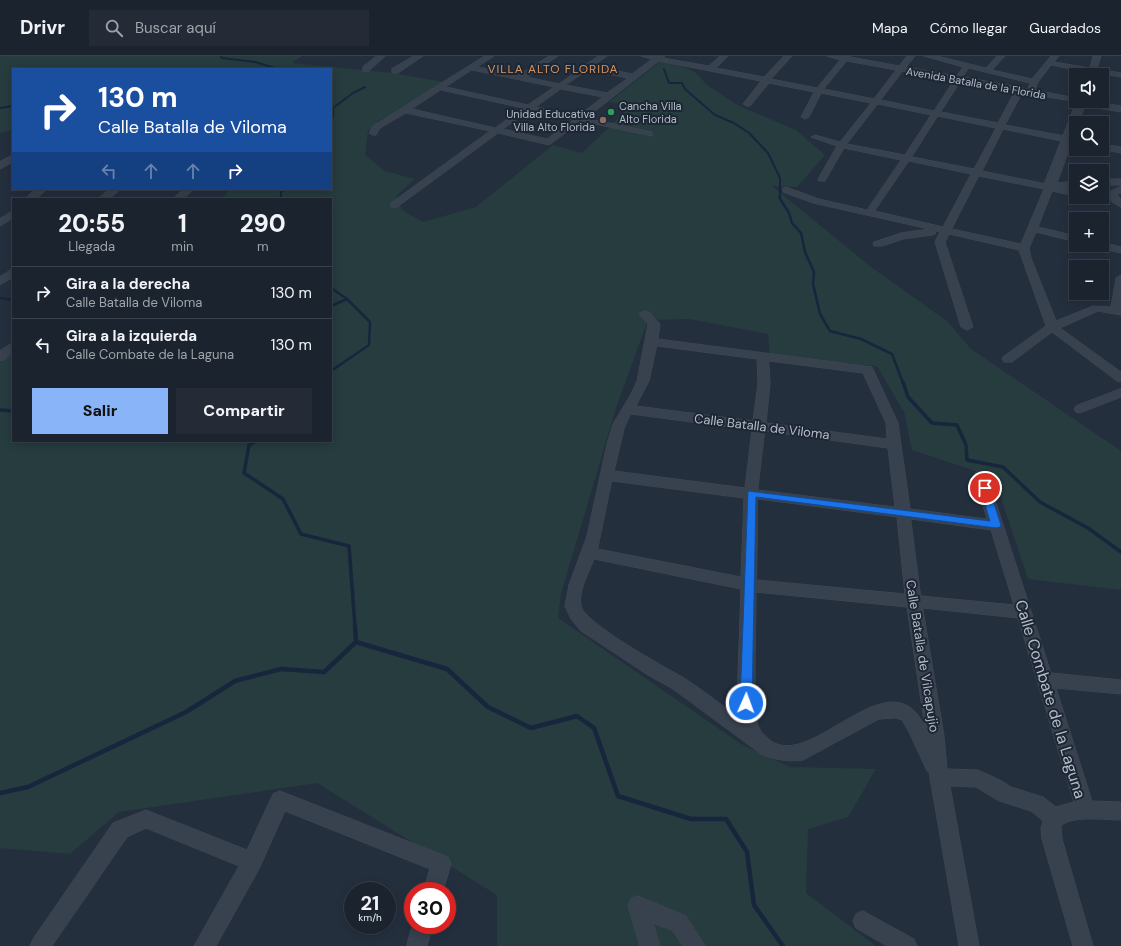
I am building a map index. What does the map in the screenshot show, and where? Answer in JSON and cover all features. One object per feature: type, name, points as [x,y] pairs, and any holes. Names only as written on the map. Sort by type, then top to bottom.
[{"type":"street","points":[[366,69],[381,56]]},
{"type":"street","points":[[395,71],[419,56]]},
{"type":"street","points":[[374,133],[377,126],[441,88],[490,56]]},
{"type":"street","points":[[520,78],[554,56]]},
{"type":"street","points":[[394,205],[406,201],[461,154],[603,56]]},
{"type":"street","points":[[645,56],[659,57],[710,69],[1069,140]]},
{"type":"street","points":[[710,69],[724,56]]},
{"type":"street","points":[[747,104],[765,83],[765,80],[788,56]]},
{"type":"street","name":"Avenida Batalla de la Florida","points":[[831,56],[846,57],[901,70],[1069,100]]},
{"type":"street","points":[[822,179],[842,145],[911,56]]},
{"type":"street","points":[[932,56],[1034,82]]},
{"type":"street","points":[[986,71],[1001,56]]},
{"type":"street","points":[[1030,93],[1034,82],[1055,56]]},
{"type":"street","points":[[1092,68],[1097,56]]},
{"type":"street","points":[[405,110],[549,142],[659,57]]},
{"type":"street","points":[[805,117],[819,90],[846,57]]},
{"type":"street","points":[[1050,63],[1073,68]]},
{"type":"street","points":[[869,213],[967,66]]},
{"type":"street","points":[[586,67],[634,77]]},
{"type":"street","points":[[471,68],[609,96]]},
{"type":"street","points":[[1109,74],[1121,75]]},
{"type":"street","points":[[441,88],[649,134]]},
{"type":"street","points":[[967,327],[940,242],[1019,91]]},
{"type":"street","name":"Avenida Batalla de la Florida","points":[[1109,107],[1121,109]]},
{"type":"street","points":[[815,137],[842,145],[1069,192]]},
{"type":"street","points":[[1069,147],[1049,188],[1024,248],[1026,258],[1052,328],[1121,378]]},
{"type":"street","points":[[1109,148],[1121,150]]},
{"type":"street","points":[[0,166],[12,159]]},
{"type":"street","points":[[1109,182],[1121,182]]},
{"type":"street","points":[[1049,188],[1069,185]]},
{"type":"street","points":[[31,198],[41,190]]},
{"type":"street","points":[[104,198],[115,190]]},
{"type":"street","points":[[179,198],[188,190]]},
{"type":"street","points":[[786,190],[816,201],[1024,248]]},
{"type":"street","points":[[1118,202],[1112,193],[1121,190]]},
{"type":"street","points":[[0,223],[12,215]]},
{"type":"street","points":[[1032,228],[1069,237]]},
{"type":"street","points":[[878,244],[901,236],[945,230]]},
{"type":"street","points":[[1109,247],[1121,250]]},
{"type":"street","points":[[0,282],[12,273]]},
{"type":"street","points":[[1008,359],[1052,328],[1097,308],[1118,311],[1121,278]]},
{"type":"street","points":[[645,314],[654,324],[651,342],[640,390],[618,427],[606,476],[600,515],[590,553],[575,591],[573,606],[578,617],[587,626],[654,670],[679,684],[755,739],[777,752],[790,754],[803,752],[877,712],[897,710],[908,715],[916,727],[939,778],[961,777],[978,779],[995,787],[1006,795],[1036,803],[1055,818],[1051,826],[1052,839],[1084,946]]},
{"type":"street","points":[[651,342],[763,357],[764,384],[751,494],[746,703],[748,723],[755,739]]},
{"type":"street","points":[[0,357],[12,347]]},
{"type":"street","name":"Calle Batalla de Vilcapujio","points":[[763,357],[868,370],[892,423],[914,601],[935,736],[939,778],[969,946]]},
{"type":"street","points":[[1080,409],[1121,392]]},
{"type":"street","name":"Calle Batalla de Viloma","points":[[628,409],[895,444]]},
{"type":"street","points":[[606,476],[996,525]]},
{"type":"street","name":"Calle Combate de la Laguna","points":[[981,476],[1086,810],[1064,813],[1055,818]]},
{"type":"street","points":[[590,553],[750,585],[1024,612]]},
{"type":"street","points":[[1045,680],[1121,687]]},
{"type":"street","points":[[209,945],[252,862],[280,800],[441,864],[436,882]]},
{"type":"street","points":[[1086,810],[1121,811]]},
{"type":"street","points":[[40,946],[120,830],[146,819],[252,862]]},
{"type":"street","points":[[650,946],[638,906],[679,923],[695,946]]},
{"type":"street","points":[[864,921],[907,946]]},
{"type":"street","points":[[417,946],[420,934]]},
{"type":"green space","points":[[0,56],[302,56],[292,63],[392,73],[444,82],[377,122],[368,131],[365,155],[385,171],[415,179],[396,196],[402,210],[423,222],[476,207],[553,145],[582,153],[631,106],[609,102],[661,61],[684,67],[695,72],[707,85],[739,106],[796,130],[825,155],[797,187],[772,186],[871,267],[948,322],[971,349],[1121,451],[1121,590],[1028,579],[994,477],[912,450],[904,412],[877,366],[770,357],[768,334],[689,319],[648,320],[616,408],[561,594],[558,618],[741,744],[790,767],[876,769],[848,817],[808,829],[806,893],[876,946],[497,946],[497,895],[317,783],[119,812],[70,854],[0,848],[0,363],[12,353],[12,442],[332,442],[332,198],[224,198],[228,190],[332,190],[332,68],[12,68],[12,130],[0,133]]},
{"type":"waterway","points":[[221,56],[222,58],[255,62],[275,68]]},
{"type":"waterway","points":[[664,69],[669,83],[682,83],[685,89],[715,115],[734,123],[749,133],[768,153],[780,178],[780,198]]},
{"type":"waterway","points":[[332,117],[333,108],[353,93],[365,87]]},
{"type":"waterway","points":[[0,108],[12,106]]},
{"type":"waterway","points":[[281,198],[281,192],[284,190]]},
{"type":"waterway","points":[[779,197],[789,213],[792,223],[801,233],[805,252],[814,272],[813,284],[820,314],[830,331],[861,339],[892,354],[903,383]]},
{"type":"waterway","points":[[332,289],[347,299]]},
{"type":"waterway","points":[[0,298],[12,300]]},
{"type":"waterway","points":[[332,306],[347,299]]},
{"type":"waterway","points":[[332,370],[369,345],[370,322],[347,299]]},
{"type":"waterway","points":[[903,382],[908,397],[932,423],[957,425],[966,445],[967,460],[1003,467],[1040,502],[1088,528],[1121,552]]},
{"type":"waterway","points":[[0,410],[12,411]]},
{"type":"waterway","points":[[254,442],[249,445],[244,473],[283,499],[301,534],[349,546],[355,627]]},
{"type":"waterway","points":[[355,626],[356,642]]},
{"type":"waterway","points":[[0,793],[28,787],[186,712],[235,681],[281,669],[324,672],[356,642]]},
{"type":"waterway","points":[[356,642],[447,669],[488,707],[531,728],[577,716],[594,728],[618,796],[691,819],[726,819],[747,852],[754,905],[783,946]]},
{"type":"place","name":"Cancha Villa Alto Florida","points":[[611,112]]},
{"type":"place","name":"Unidad Educativa Villa Alto Florida","points":[[603,120]]},
{"type":"district","name":"VILLA ALTO FLORIDA","points":[[553,69]]},
{"type":"route","points":[[746,703],[751,494],[996,525],[985,488]]}]
